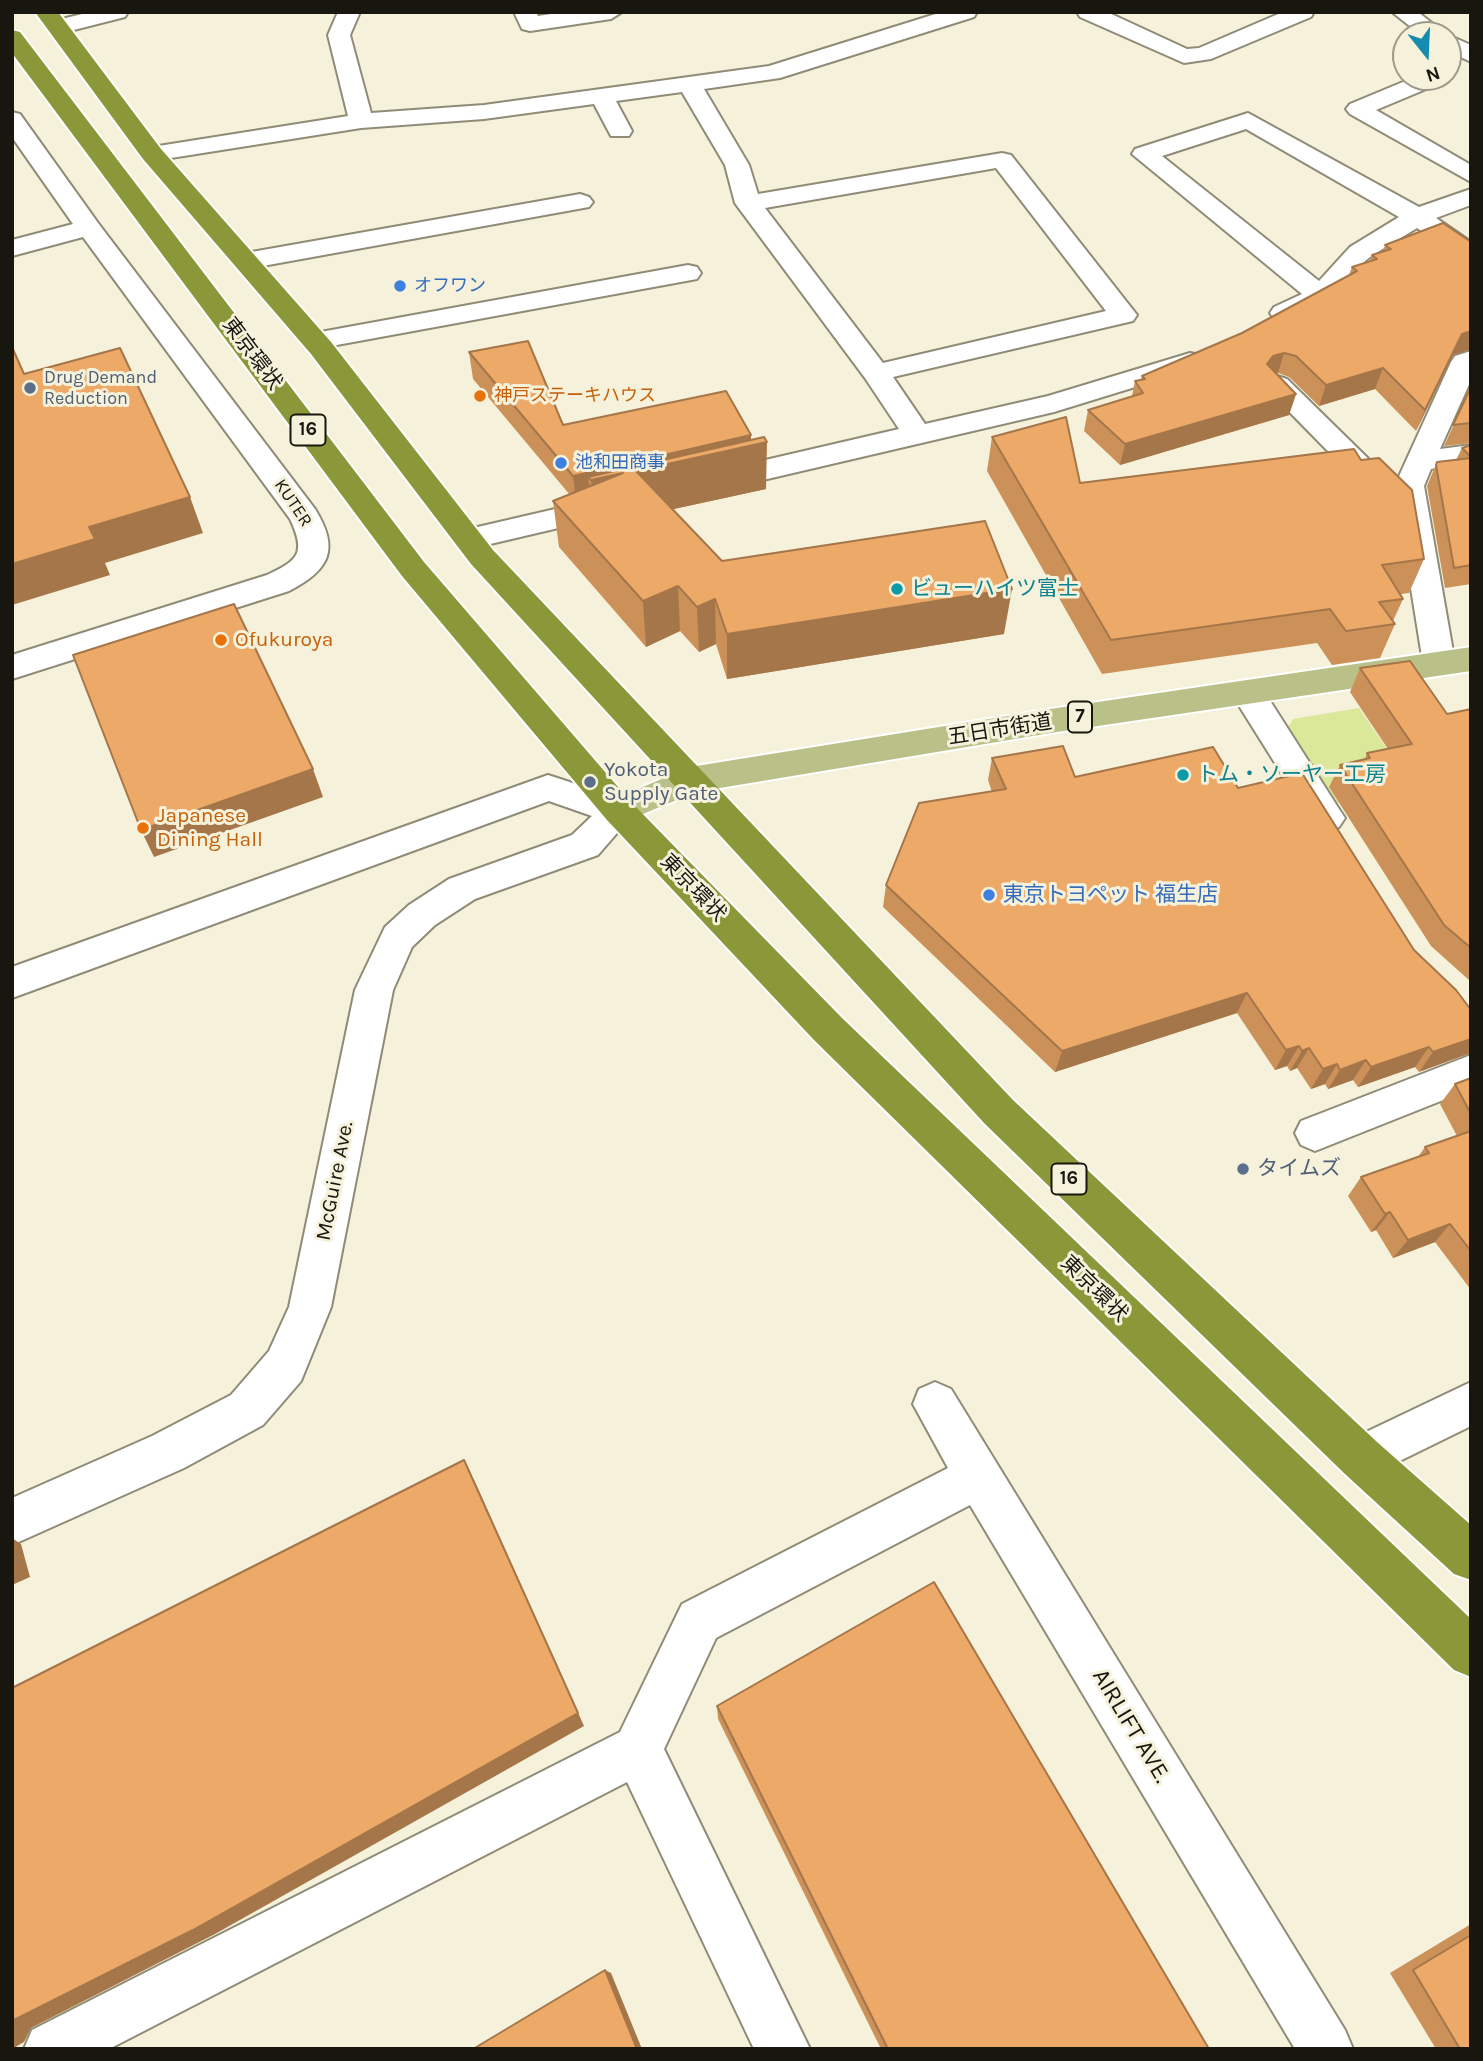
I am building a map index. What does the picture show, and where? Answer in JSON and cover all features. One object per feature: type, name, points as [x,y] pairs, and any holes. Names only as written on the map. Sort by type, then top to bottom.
[{"type":"highway","name":"16","points":[[52,20],[152,154],[315,341],[469,539],[690,780],[999,1112],[1361,1458],[1471,1557]]},
{"type":"highway","name":"東京環状","points":[[12,37],[413,569],[618,811],[828,1029],[1471,1653]]},
{"type":"main road","name":"五日市街道","points":[[618,811],[690,780],[1057,720],[1455,661]]},
{"type":"street","points":[[52,20],[117,12]]},
{"type":"street","points":[[349,12],[339,35],[361,121]]},
{"type":"street","points":[[526,12],[530,24],[611,12]]},
{"type":"street","points":[[152,154],[361,121],[484,112],[772,73],[966,12]]},
{"type":"street","points":[[1088,12],[1184,55],[1203,54],[1303,12]]},
{"type":"street","points":[[689,84],[737,165],[748,203],[876,373],[917,434]]},
{"type":"street","points":[[1401,91],[1358,109],[1471,175]]},
{"type":"street","points":[[603,98],[620,131]]},
{"type":"street","name":"KUTER","points":[[12,119],[89,228],[304,516],[313,533],[314,555],[304,571],[278,583],[12,667]]},
{"type":"street","points":[[1320,295],[1144,154],[1248,120],[1417,217],[1471,254]]},
{"type":"street","points":[[748,203],[1002,160],[1124,315],[876,373]]},
{"type":"street","points":[[1262,324],[1320,295],[1359,253],[1417,217],[1471,196]]},
{"type":"street","points":[[246,261],[580,202]]},
{"type":"street","points":[[12,248],[89,228]]},
{"type":"street","points":[[315,341],[688,273]]},
{"type":"street","points":[[689,488],[1066,400],[1181,365],[1216,348]]},
{"type":"street","points":[[1455,661],[1415,520],[1409,486],[1465,362],[1471,359]]},
{"type":"street","points":[[1277,385],[1415,520]]},
{"type":"street","points":[[1421,461],[1471,454]]},
{"type":"street","points":[[469,539],[636,500]]},
{"type":"street","points":[[1248,693],[1343,843]]},
{"type":"street","points":[[12,983],[548,788],[618,811]]},
{"type":"street","name":"McGuire Ave.","points":[[12,1522],[168,1452],[247,1410],[285,1366],[310,1307],[374,990],[398,938],[422,915],[462,889],[585,845],[618,811]]},
{"type":"street","points":[[1315,1133],[1471,1072]]},
{"type":"street","points":[[1361,1458],[1471,1403]]},
{"type":"street","name":"AIRLIFT AVE.","points":[[935,1404],[1326,2049]]},
{"type":"street","points":[[51,2049],[638,1750],[699,1620],[979,1476]]},
{"type":"street","points":[[638,1750],[783,2049]]},
{"type":"green space","points":[[1359,708],[1413,787],[1335,804],[1286,731],[1293,719]]},
{"type":"building","points":[[1443,223],[1471,242],[1471,331],[1462,334],[1425,410],[1383,368],[1326,385],[1296,356],[1284,353],[1273,356],[1267,364],[1296,394],[1125,444],[1088,410],[1143,393],[1135,381],[1145,379],[1142,376],[1242,333],[1357,271],[1352,267],[1377,259],[1372,255],[1391,249],[1385,245]]},
{"type":"building","points":[[528,341],[563,425],[726,391],[751,435],[573,476],[469,352]]},
{"type":"building","points":[[12,347],[24,374],[120,348],[190,497],[89,527],[95,539],[12,564]]},
{"type":"building","points":[[1471,387],[1471,423],[1453,425]]},
{"type":"building","points":[[1066,417],[1080,483],[1354,449],[1361,460],[1379,458],[1412,490],[1424,559],[1382,565],[1403,599],[1379,602],[1395,624],[1346,631],[1330,609],[1111,640],[992,437]]},
{"type":"building","points":[[764,437],[767,442],[636,471],[722,561],[985,521],[1012,589],[727,634],[715,599],[697,607],[678,586],[643,601],[553,501],[623,473],[591,480],[588,477]]},
{"type":"building","points":[[1471,445],[1471,457],[1462,448]]},
{"type":"building","points":[[1471,458],[1471,565],[1454,568],[1436,465],[1437,462]]},
{"type":"building","points":[[234,604],[313,769],[141,830],[73,655]]},
{"type":"building","points":[[1410,661],[1447,714],[1471,709],[1471,948],[1444,925],[1340,765],[1370,758],[1367,753],[1412,744],[1360,668]]},
{"type":"building","points":[[1063,746],[1075,777],[1213,747],[1238,788],[1302,773],[1414,950],[1456,990],[1471,1010],[1471,1039],[1433,1052],[1429,1047],[1371,1067],[1366,1060],[1340,1070],[1337,1064],[1323,1069],[1309,1048],[1302,1051],[1299,1046],[1286,1050],[1247,993],[1062,1051],[886,885],[919,803],[1006,789],[992,758]]},
{"type":"building","points":[[1471,1078],[1471,1114],[1455,1084]]},
{"type":"building","points":[[1471,1131],[1471,1251],[1450,1224],[1408,1240],[1390,1212],[1385,1214],[1361,1177],[1429,1153],[1425,1147]]},
{"type":"building","points":[[464,1460],[578,1713],[193,1930],[12,2021],[12,1688]]},
{"type":"building","points":[[934,1582],[1209,2049],[888,2049],[717,1706]]},
{"type":"building","points":[[1471,1935],[1471,2049],[1460,2049],[1413,1970]]},
{"type":"building","points":[[605,1970],[637,2049],[473,2049]]},
{"type":"place","name":"オフワン","points":[[400,286]]},
{"type":"place","name":"Drug Demand Reduction","points":[[30,388]]},
{"type":"place","name":"神戸ステーキハウス","points":[[480,396]]},
{"type":"place","name":"池和田商事","points":[[561,463]]},
{"type":"place","name":"ビューハイツ富士","points":[[897,589]]},
{"type":"place","name":"Ofukuroya","points":[[221,640]]},
{"type":"place","name":"トム・ソーヤー工房","points":[[1183,775]]},
{"type":"place","name":"Yokota Supply Gate","points":[[590,782]]},
{"type":"place","name":"Japanese Dining Hall","points":[[143,828]]},
{"type":"place","name":"東京トヨペット 福生店","points":[[989,895]]},
{"type":"place","name":"タイムズ","points":[[1243,1169]]}]
